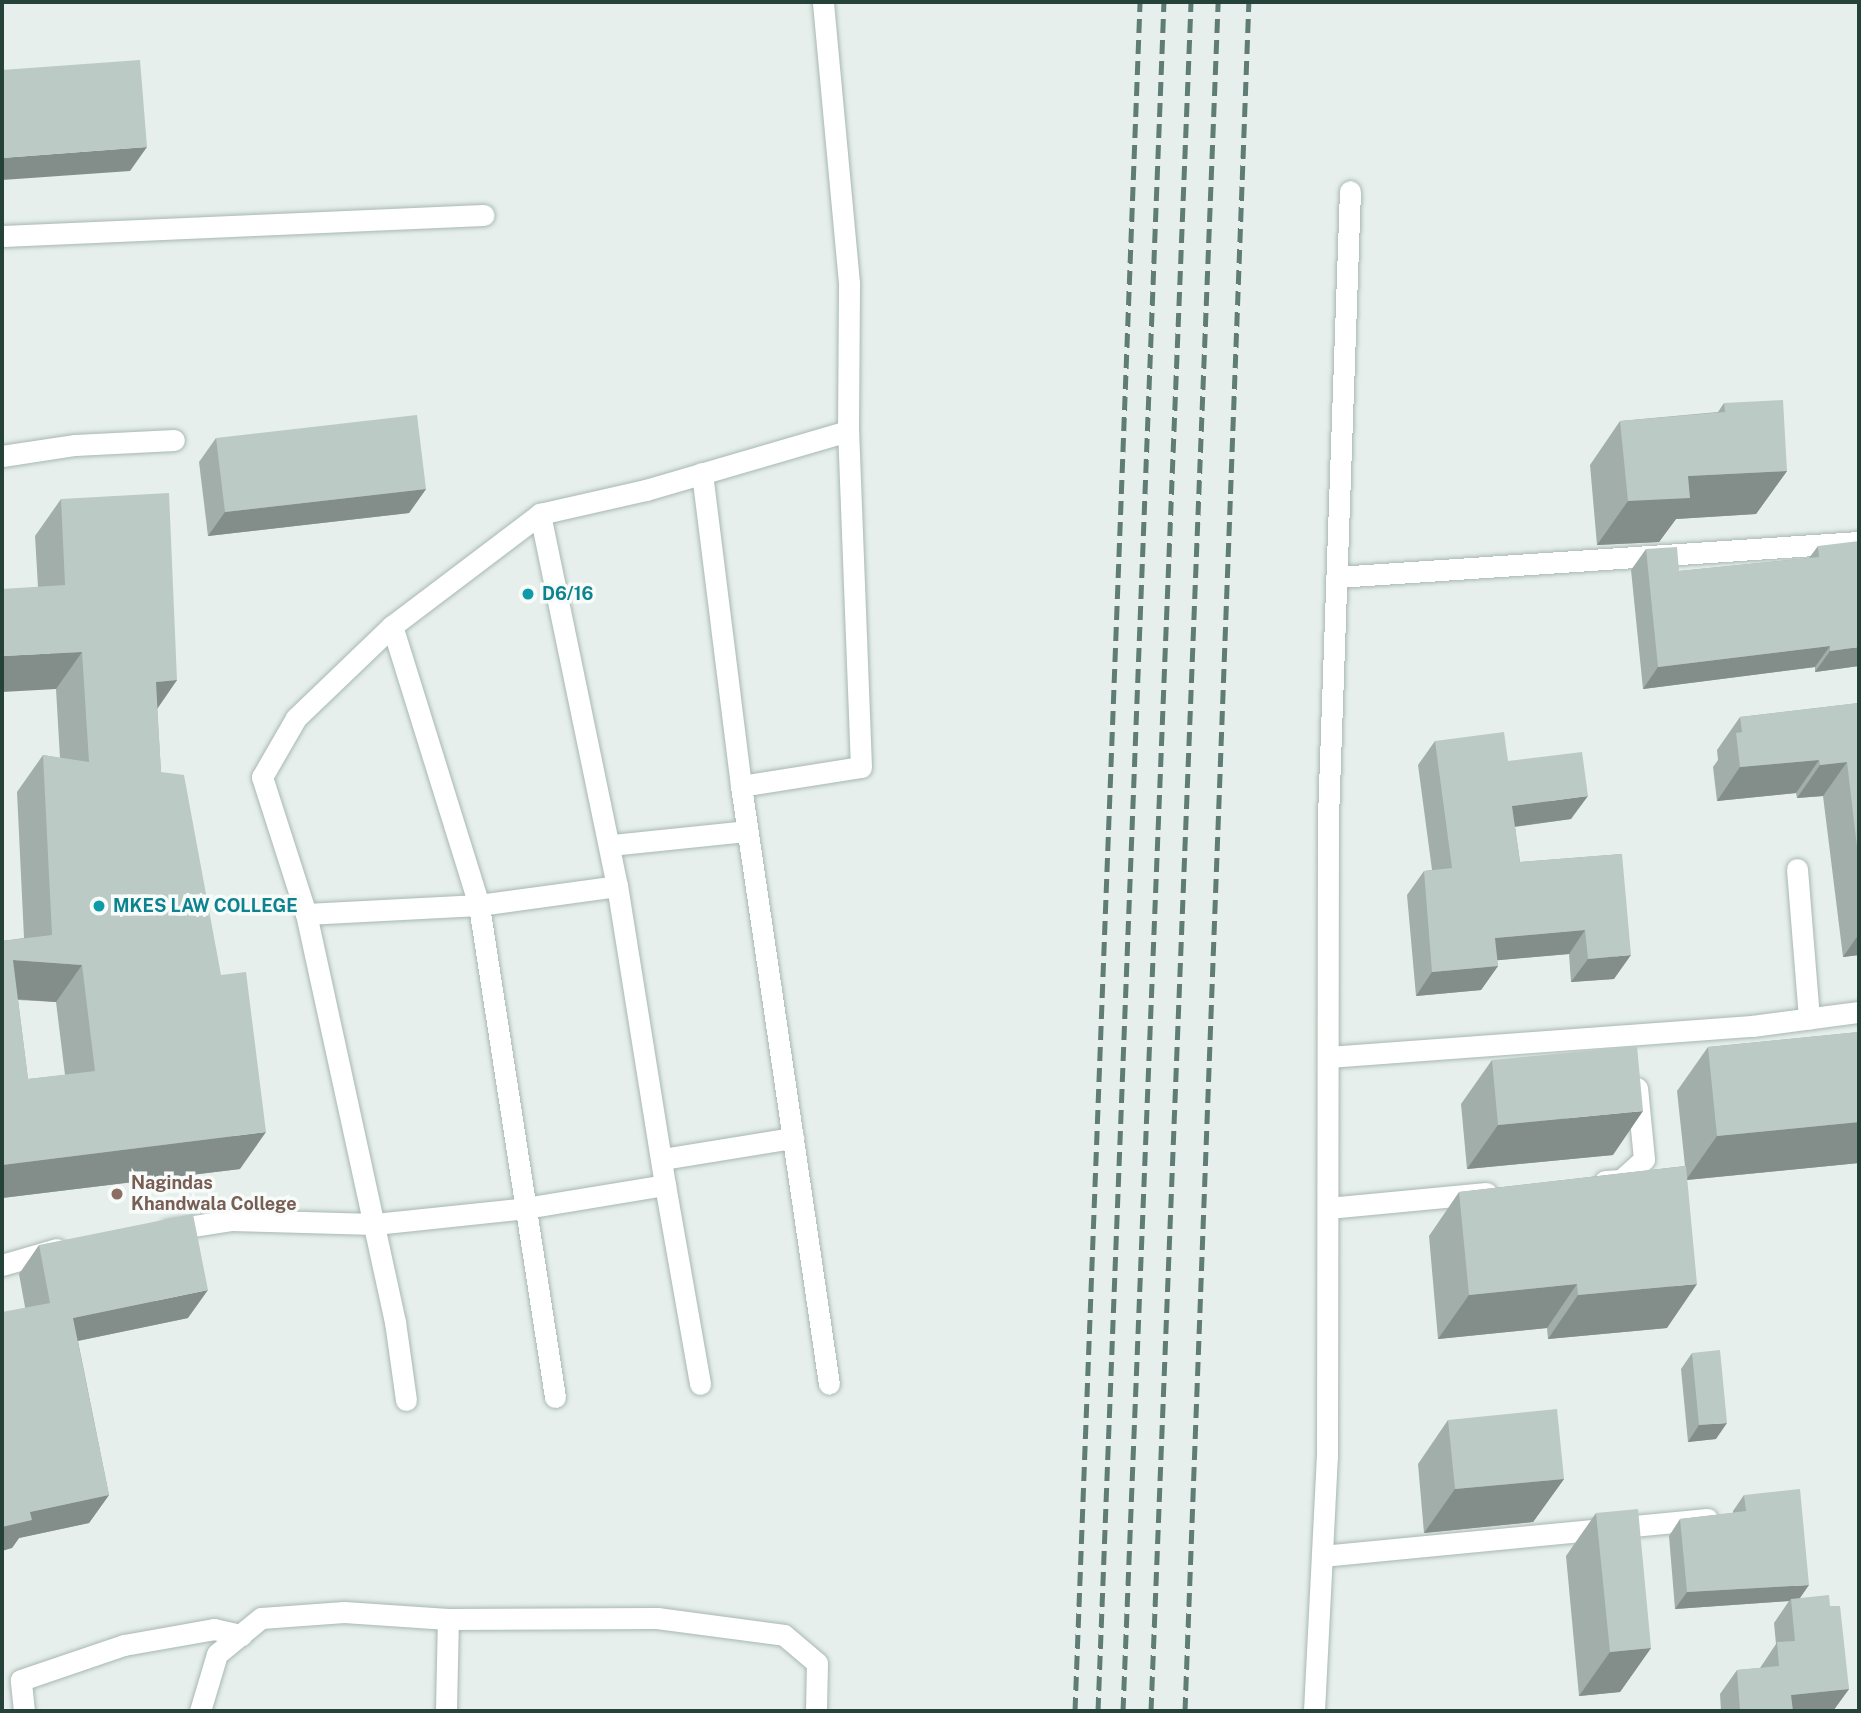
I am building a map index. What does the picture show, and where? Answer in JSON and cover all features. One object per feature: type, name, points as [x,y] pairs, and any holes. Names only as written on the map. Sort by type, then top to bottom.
[{"type":"street","points":[[741,786],[861,767],[848,431],[849,283],[823,2]]},
{"type":"street","points":[[1314,1711],[1322,1556],[1328,1208],[1328,817],[1350,191]]},
{"type":"street","points":[[2,236],[484,215]]},
{"type":"street","points":[[406,1400],[375,1224],[306,914],[262,776],[296,718],[393,626],[540,514],[702,473],[848,431]]},
{"type":"street","points":[[2,456],[75,445],[174,440]]},
{"type":"street","points":[[702,473],[747,831],[829,1384]]},
{"type":"street","points":[[540,514],[611,845],[663,1159],[665,1185],[700,1384]]},
{"type":"street","points":[[1337,577],[1859,542]]},
{"type":"street","points":[[393,626],[479,905],[555,1397]]},
{"type":"street","points":[[611,845],[747,831]]},
{"type":"street","points":[[1797,869],[1809,1018]]},
{"type":"street","points":[[306,914],[479,905],[617,886]]},
{"type":"street","points":[[1328,1057],[1632,1035],[1859,1012]]},
{"type":"street","points":[[1581,1184],[1621,1180],[1644,1159],[1632,1035]]},
{"type":"street","points":[[663,1159],[793,1138]]},
{"type":"street","points":[[142,1235],[232,1220],[375,1224],[526,1208],[665,1185]]},
{"type":"street","points":[[1328,1208],[1514,1190]]},
{"type":"street","points":[[2,1265],[78,1245]]},
{"type":"street","points":[[1322,1556],[1714,1518]]},
{"type":"street","points":[[200,1711],[217,1654],[261,1618],[344,1612],[448,1619],[657,1618],[783,1634],[817,1663],[816,1711]]},
{"type":"street","points":[[446,1711],[448,1619]]},
{"type":"street","points":[[24,1711],[22,1680],[124,1644],[214,1629],[241,1635]]},
{"type":"building","points":[[140,60],[147,147],[2,158],[2,70]]},
{"type":"building","points":[[1783,400],[1787,471],[1688,476],[1690,498],[1628,501],[1620,421],[1725,412],[1724,403]]},
{"type":"building","points":[[417,415],[426,489],[225,512],[216,438]]},
{"type":"building","points":[[169,493],[177,680],[156,682],[161,772],[184,775],[221,975],[246,972],[266,1132],[2,1165],[2,941],[52,935],[43,755],[89,762],[82,652],[2,656],[2,589],[65,585],[61,499]],"holes":[[[13,960],[82,965],[95,1071],[28,1079]]]},
{"type":"building","points":[[1859,541],[1859,647],[1830,651],[1830,646],[1658,667],[1646,549],[1677,547],[1679,571],[1819,557],[1818,546]]},
{"type":"building","points":[[1859,703],[1859,864],[1847,762],[1820,765],[1819,760],[1740,767],[1736,733],[1742,732],[1740,717]]},
{"type":"building","points":[[1504,732],[1508,761],[1582,752],[1588,796],[1512,806],[1520,862],[1622,854],[1631,955],[1588,959],[1585,930],[1495,938],[1498,966],[1432,972],[1424,871],[1452,868],[1435,741]]},
{"type":"building","points":[[1859,1032],[1859,1122],[1717,1136],[1708,1047]]},
{"type":"building","points":[[1637,1046],[1643,1111],[1498,1125],[1492,1060]]},
{"type":"building","points":[[1686,1166],[1697,1284],[1578,1295],[1577,1284],[1469,1295],[1459,1192]]},
{"type":"building","points":[[193,1214],[208,1290],[73,1318],[109,1495],[30,1512],[32,1520],[2,1527],[2,1312],[50,1303],[39,1245]]},
{"type":"building","points":[[1720,1350],[1727,1423],[1699,1425],[1692,1353]]},
{"type":"building","points":[[1557,1409],[1564,1479],[1455,1489],[1448,1420]]},
{"type":"building","points":[[1800,1489],[1809,1585],[1687,1592],[1680,1519],[1746,1511],[1744,1495]]},
{"type":"building","points":[[1638,1509],[1651,1648],[1610,1652],[1596,1513]]},
{"type":"building","points":[[1829,1595],[1830,1606],[1840,1606],[1849,1689],[1791,1695],[1793,1711],[1740,1711],[1737,1670],[1779,1666],[1777,1642],[1795,1641],[1791,1599]]},
{"type":"railway","points":[[1075,1711],[1140,2]]},
{"type":"railway","points":[[1098,1711],[1164,2]]},
{"type":"railway","points":[[1123,1711],[1191,2]]},
{"type":"railway","points":[[1151,1711],[1218,2]]},
{"type":"railway","points":[[1185,1711],[1249,2]]},
{"type":"place","name":"D6/16","points":[[528,594]]},
{"type":"place","name":"MKES LAW COLLEGE","points":[[99,906]]},
{"type":"place","name":"Nagindas Khandwala College","points":[[117,1194]]}]
